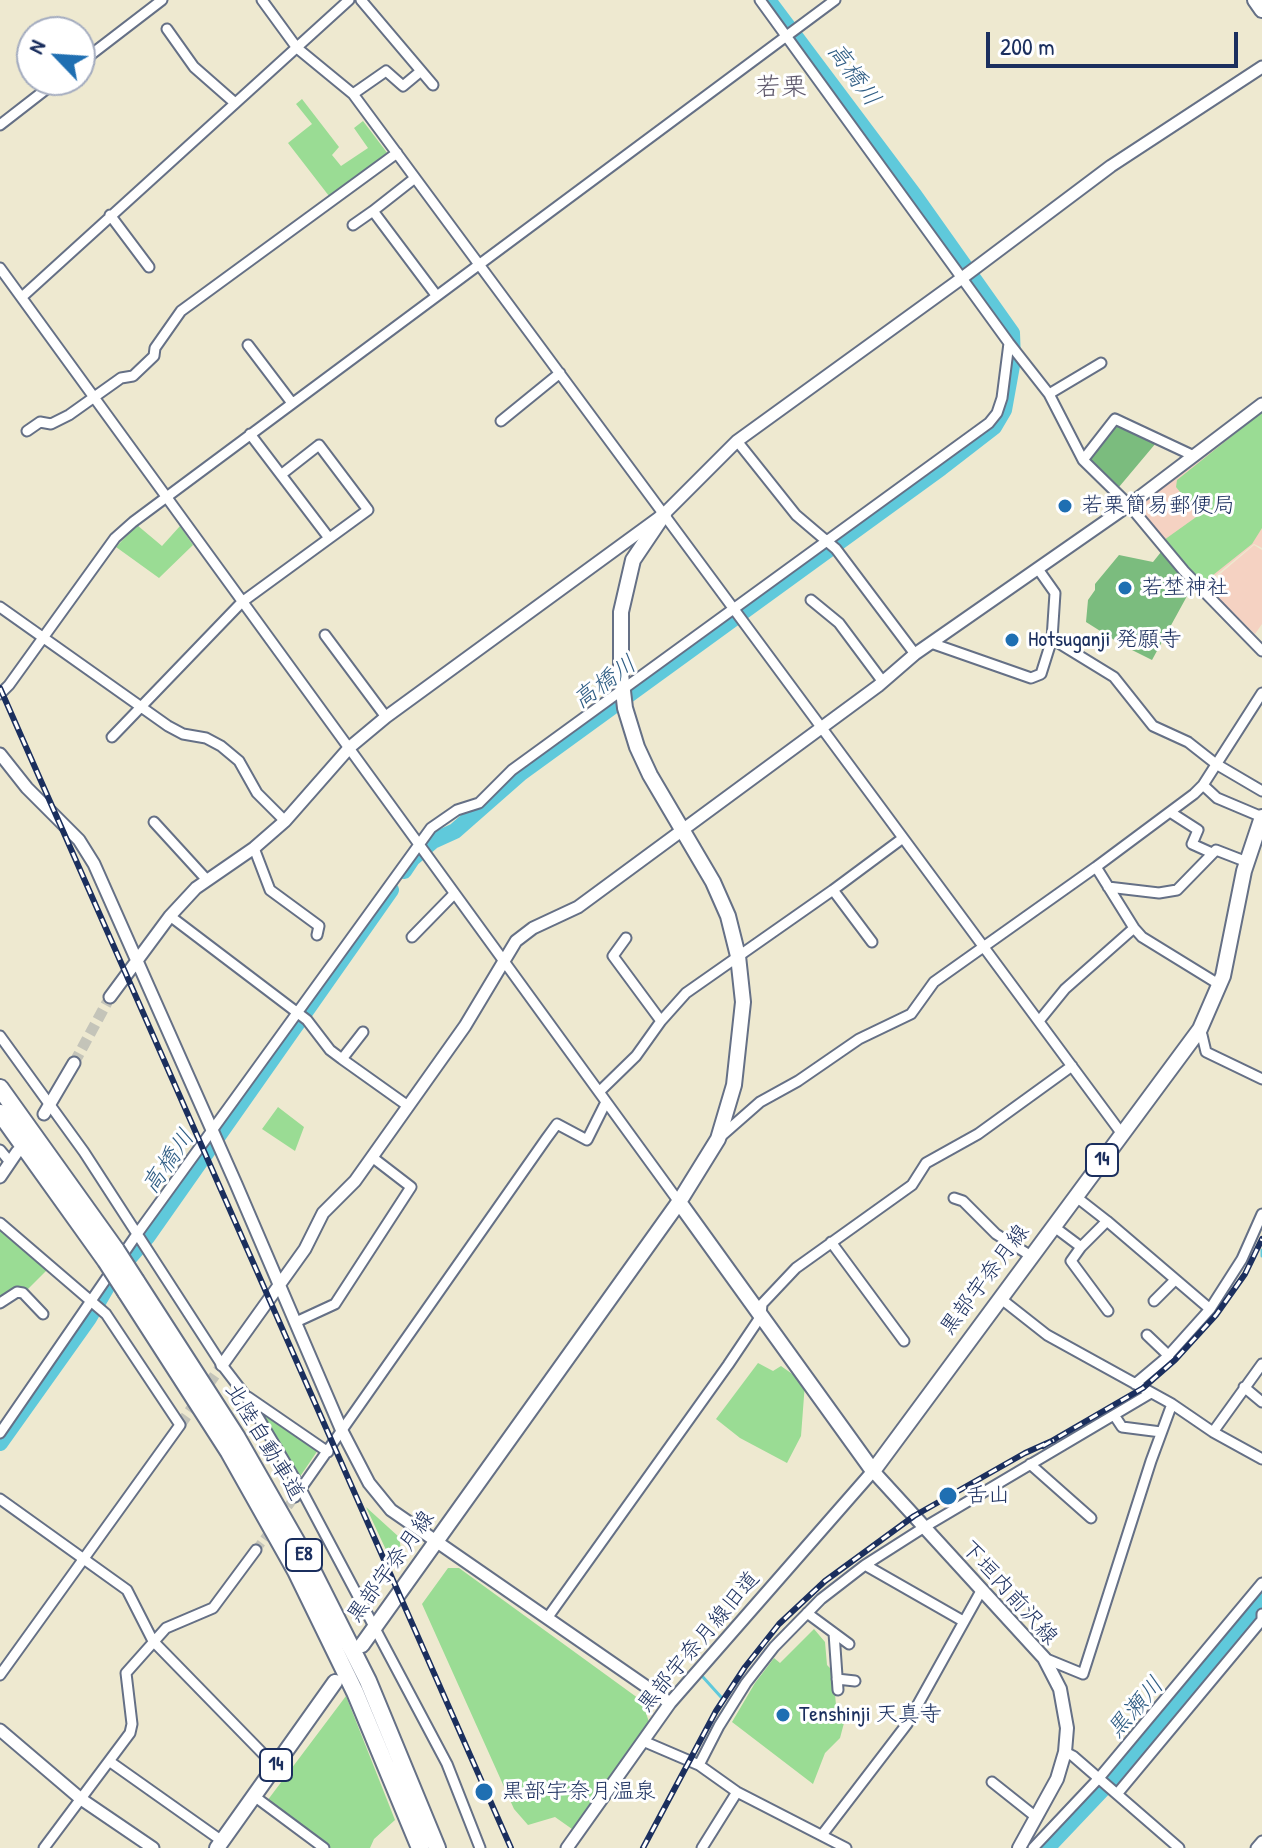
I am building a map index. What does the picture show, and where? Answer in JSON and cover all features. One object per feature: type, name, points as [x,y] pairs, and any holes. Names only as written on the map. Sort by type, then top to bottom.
[{"type":"highway","points":[[0,1081],[51,1157]]},
{"type":"highway","name":"北陸自動車道","points":[[0,1088],[51,1157],[111,1256],[236,1436],[308,1562],[368,1681],[437,1848]]},
{"type":"highway","name":"北陸自動車道","points":[[0,1113],[111,1256]]},
{"type":"highway","name":"北陸自動車道","points":[[131,1286],[296,1571],[355,1692],[420,1848]]},
{"type":"main road","points":[[1255,0],[1262,10]]},
{"type":"main road","name":"黒部宇奈月線","points":[[362,1645],[679,1202],[718,1139],[734,1085],[743,1002],[738,956],[728,916],[713,882],[650,775],[637,747],[623,689],[619,641],[621,612],[633,560],[664,514]]},
{"type":"main road","name":"黒部宇奈月線","points":[[873,1471],[1198,1032],[1220,985],[1247,862],[1262,817]]},
{"type":"main road","points":[[679,1202],[873,1471]]},
{"type":"main road","name":"下垣内前沢線","points":[[873,1471],[1044,1658],[1060,1689],[1067,1728],[1065,1752],[1057,1779],[1019,1848]]},
{"type":"main road","name":"14","points":[[219,1844],[335,1682]]},
{"type":"street","points":[[96,51],[162,0]]},
{"type":"street","points":[[262,0],[297,48],[353,94],[1122,1134]]},
{"type":"street","points":[[22,297],[349,0]]},
{"type":"street","points":[[361,0],[433,85]]},
{"type":"street","points":[[760,0],[1049,394],[1083,460],[1129,505],[1184,571],[1260,644]]},
{"type":"street","points":[[0,694],[115,538],[164,497],[835,0]]},
{"type":"street","points":[[167,29],[194,67],[235,103]]},
{"type":"street","points":[[110,997],[170,916],[207,880],[254,848],[285,821],[350,747],[386,717],[664,514],[737,441],[1111,166],[1262,67]]},
{"type":"street","points":[[353,94],[386,71],[403,86],[421,71]]},
{"type":"street","points":[[0,125],[37,96]]},
{"type":"street","points":[[27,431],[40,422],[51,424],[95,398],[121,378],[133,376],[154,356],[155,348],[181,311],[397,153]]},
{"type":"street","points":[[353,225],[415,178]]},
{"type":"street","points":[[373,211],[436,295]]},
{"type":"street","points":[[110,215],[149,267]]},
{"type":"street","points":[[0,268],[679,1202]]},
{"type":"street","points":[[0,1433],[137,1234],[417,844],[443,818],[479,803],[512,770],[989,423],[997,413],[1002,398],[1009,343]]},
{"type":"street","points":[[248,345],[292,403]]},
{"type":"street","points":[[1049,394],[1101,363]]},
{"type":"street","points":[[501,421],[560,373]]},
{"type":"street","points":[[222,1365],[305,1249],[323,1213],[355,1181],[465,1026],[516,941],[533,928],[578,907],[822,728],[915,654],[1129,505],[1262,404]]},
{"type":"street","points":[[1083,460],[1115,419],[1194,456]]},
{"type":"street","points":[[250,434],[329,538]]},
{"type":"street","points":[[737,441],[796,515],[836,549],[915,654]]},
{"type":"street","points":[[112,737],[242,602],[368,510],[319,445],[282,474]]},
{"type":"street","points":[[931,643],[1031,678],[1041,674],[1052,639],[1055,593],[1038,569]]},
{"type":"street","points":[[811,600],[839,623],[883,682]]},
{"type":"street","points":[[0,607],[168,726],[221,746],[239,761],[257,793],[285,821]]},
{"type":"street","points":[[325,635],[386,717]]},
{"type":"street","points":[[1052,639],[1114,677],[1153,726],[1188,742],[1216,764],[1262,791]]},
{"type":"street","points":[[718,1139],[760,1102],[798,1081],[859,1039],[911,1014],[934,982],[1170,812],[1203,785],[1260,699]]},
{"type":"street","points":[[0,754],[27,788],[79,840],[94,864],[213,1130],[342,1431],[369,1483],[391,1510],[670,1703]]},
{"type":"street","points":[[1203,785],[1217,798],[1262,817]]},
{"type":"street","points":[[1170,812],[1198,830],[1192,844],[1212,853]]},
{"type":"street","points":[[154,822],[207,880]]},
{"type":"street","points":[[599,1092],[636,1056],[686,993],[903,838]]},
{"type":"street","points":[[254,848],[270,890],[319,926],[317,935]]},
{"type":"street","points":[[1108,887],[1159,893],[1177,890],[1216,850],[1247,862]]},
{"type":"street","points":[[1096,867],[1142,937],[1220,985]]},
{"type":"street","points":[[833,890],[872,942]]},
{"type":"street","points":[[412,937],[454,894]]},
{"type":"street","points":[[170,916],[307,1020],[330,1050],[408,1106]]},
{"type":"street","points":[[1039,1021],[1065,989],[1134,928]]},
{"type":"street","points":[[626,938],[613,956],[661,1021]]},
{"type":"street","points":[[342,1059],[363,1032]]},
{"type":"street","points":[[1198,1032],[1202,1035],[1206,1052],[1262,1079]]},
{"type":"street","points":[[0,1036],[245,1395],[375,1626],[447,1764],[480,1848]]},
{"type":"street","points":[[48,1109],[74,1063]]},
{"type":"street","points":[[548,1617],[761,1316],[762,1304],[788,1277],[831,1242],[912,1185],[926,1163],[978,1134],[1072,1066]]},
{"type":"street","points":[[298,1493],[557,1124],[587,1140],[606,1102]]},
{"type":"street","points":[[0,1150],[14,1157],[0,1177]]},
{"type":"street","points":[[296,1322],[335,1304],[411,1187],[372,1157]]},
{"type":"street","points":[[1075,1196],[1210,1309]]},
{"type":"street","points":[[954,1198],[963,1201],[996,1234],[1031,1256]]},
{"type":"street","points":[[1135,1384],[1169,1356],[1210,1309],[1242,1259],[1262,1214]]},
{"type":"street","points":[[1107,1221],[1071,1261],[1108,1311]]},
{"type":"street","points":[[0,1223],[106,1314],[180,1425],[0,1675]]},
{"type":"street","points":[[1053,1226],[1081,1247]]},
{"type":"street","points":[[831,1242],[904,1341]]},
{"type":"street","points":[[1154,1301],[1175,1280]]},
{"type":"street","points":[[0,1303],[17,1292],[23,1293],[43,1314]]},
{"type":"street","points":[[1000,1298],[1047,1335],[1172,1404],[1213,1432],[1262,1459]]},
{"type":"street","points":[[1147,1335],[1169,1356]]},
{"type":"street","points":[[1213,1432],[1262,1364]]},
{"type":"street","points":[[1244,1387],[1262,1402]]},
{"type":"street","points":[[699,1765],[746,1683],[774,1647],[821,1599],[865,1565],[923,1528],[1151,1393]]},
{"type":"street","points":[[245,1395],[328,1452]]},
{"type":"street","points":[[1044,1658],[1083,1674],[1172,1404]]},
{"type":"street","points":[[1114,1415],[1122,1427],[1161,1432]]},
{"type":"street","points":[[1030,1464],[1091,1518]]},
{"type":"street","name":"黒部宇奈月線旧道","points":[[567,1848],[670,1703],[873,1471]]},
{"type":"street","points":[[0,1499],[127,1590],[153,1641],[275,1766]]},
{"type":"street","points":[[44,1848],[130,1733],[132,1724],[126,1673],[166,1628],[213,1608],[256,1550]]},
{"type":"street","points":[[865,1565],[963,1621]]},
{"type":"street","points":[[1033,1848],[1099,1778],[1262,1583]]},
{"type":"street","points":[[822,1835],[907,1724],[981,1591]]},
{"type":"street","points":[[807,1613],[849,1644]]},
{"type":"street","points":[[1115,1792],[1262,1620],[1262,1614]]},
{"type":"street","points":[[834,1633],[838,1690]]},
{"type":"street","points":[[837,1679],[855,1681]]},
{"type":"street","points":[[0,1730],[81,1799],[153,1848]]},
{"type":"street","points":[[643,1741],[699,1765],[737,1792],[822,1835],[831,1845],[846,1848]]},
{"type":"street","points":[[1065,1752],[1179,1848]]},
{"type":"street","points":[[109,1761],[219,1844]]},
{"type":"street","points":[[992,1782],[1036,1817]]},
{"type":"street","points":[[702,1848],[737,1792]]},
{"type":"street","points":[[254,1796],[324,1848]]},
{"type":"street","points":[[1256,1848],[1262,1841]]},
{"type":"shaded area","points":[[1262,411],[1262,548],[1254,544],[1204,585],[1137,506]]},
{"type":"shaded area","points":[[1254,545],[1262,550],[1262,624],[1255,634],[1206,586]]},
{"type":"green space","points":[[302,99],[339,147],[332,155],[341,166],[368,148],[354,128],[363,121],[388,154],[329,196],[288,143],[312,124],[296,104]]},
{"type":"green space","points":[[1262,412],[1262,528],[1252,544],[1203,583],[1164,540],[1199,515],[1176,487],[1177,480]]},
{"type":"green space","points":[[1116,424],[1156,443],[1119,487],[1088,459]]},
{"type":"green space","points":[[137,525],[162,546],[180,526],[193,545],[159,578],[116,547]]},
{"type":"green space","points":[[1161,552],[1192,587],[1152,660],[1086,622],[1088,600],[1095,590],[1095,584],[1119,555],[1153,562]]},
{"type":"green space","points":[[278,1107],[304,1127],[295,1151],[262,1129]]},
{"type":"green space","points":[[0,1229],[47,1270],[26,1291],[0,1309]]},
{"type":"green space","points":[[758,1363],[773,1371],[781,1366],[805,1383],[801,1436],[787,1463],[740,1438],[716,1419]]},
{"type":"green space","points":[[260,1411],[318,1450],[299,1478]]},
{"type":"green space","points":[[366,1507],[399,1537],[402,1555],[394,1567]]},
{"type":"green space","points":[[448,1568],[459,1568],[642,1701],[649,1722],[572,1829],[555,1817],[528,1825],[514,1809],[422,1604]]},
{"type":"green space","points":[[814,1629],[825,1642],[836,1705],[844,1723],[840,1738],[825,1753],[813,1784],[732,1722],[774,1658],[780,1663]]},
{"type":"green space","points":[[346,1696],[395,1820],[374,1839],[370,1848],[331,1848],[267,1801]]},
{"type":"waterway","name":"高橋川","points":[[404,871],[412,859],[433,841],[455,831],[521,773],[941,468],[994,427],[1004,410],[1013,360],[1012,333],[915,196],[768,0]]},
{"type":"waterway","name":"高橋川","points":[[0,1443],[89,1318],[112,1278],[148,1236],[391,890]]},
{"type":"waterway","points":[[1262,1250],[1262,1256]]},
{"type":"waterway","name":"黒瀬川","points":[[1047,1848],[1101,1791],[1262,1600]]},
{"type":"waterway","points":[[702,1676],[721,1697]]},
{"type":"tunnel","points":[[74,1063],[110,997]]},
{"type":"tunnel","points":[[180,1425],[222,1365]]},
{"type":"tunnel","points":[[256,1550],[295,1497]]},
{"type":"railway","points":[[0,688],[511,1848]]},
{"type":"railway","points":[[1043,1446],[1143,1388],[1175,1360],[1216,1315],[1245,1274],[1262,1239]]},
{"type":"railway","points":[[643,1848],[716,1711],[779,1624],[825,1581],[914,1516],[1025,1453],[1054,1440]]},
{"type":"place","name":"若栗簡易郵便局","points":[[1065,506]]},
{"type":"place","name":"若埜神社","points":[[1125,588]]},
{"type":"place","name":"Hotsuganji 発願寺","points":[[1012,640]]},
{"type":"place","name":"舌山","points":[[948,1496]]},
{"type":"place","name":"Tenshinji 天真寺","points":[[783,1715]]},
{"type":"place","name":"黒部宇奈月温泉","points":[[484,1792]]},
{"type":"district","name":"若栗","points":[[781,88]]}]
